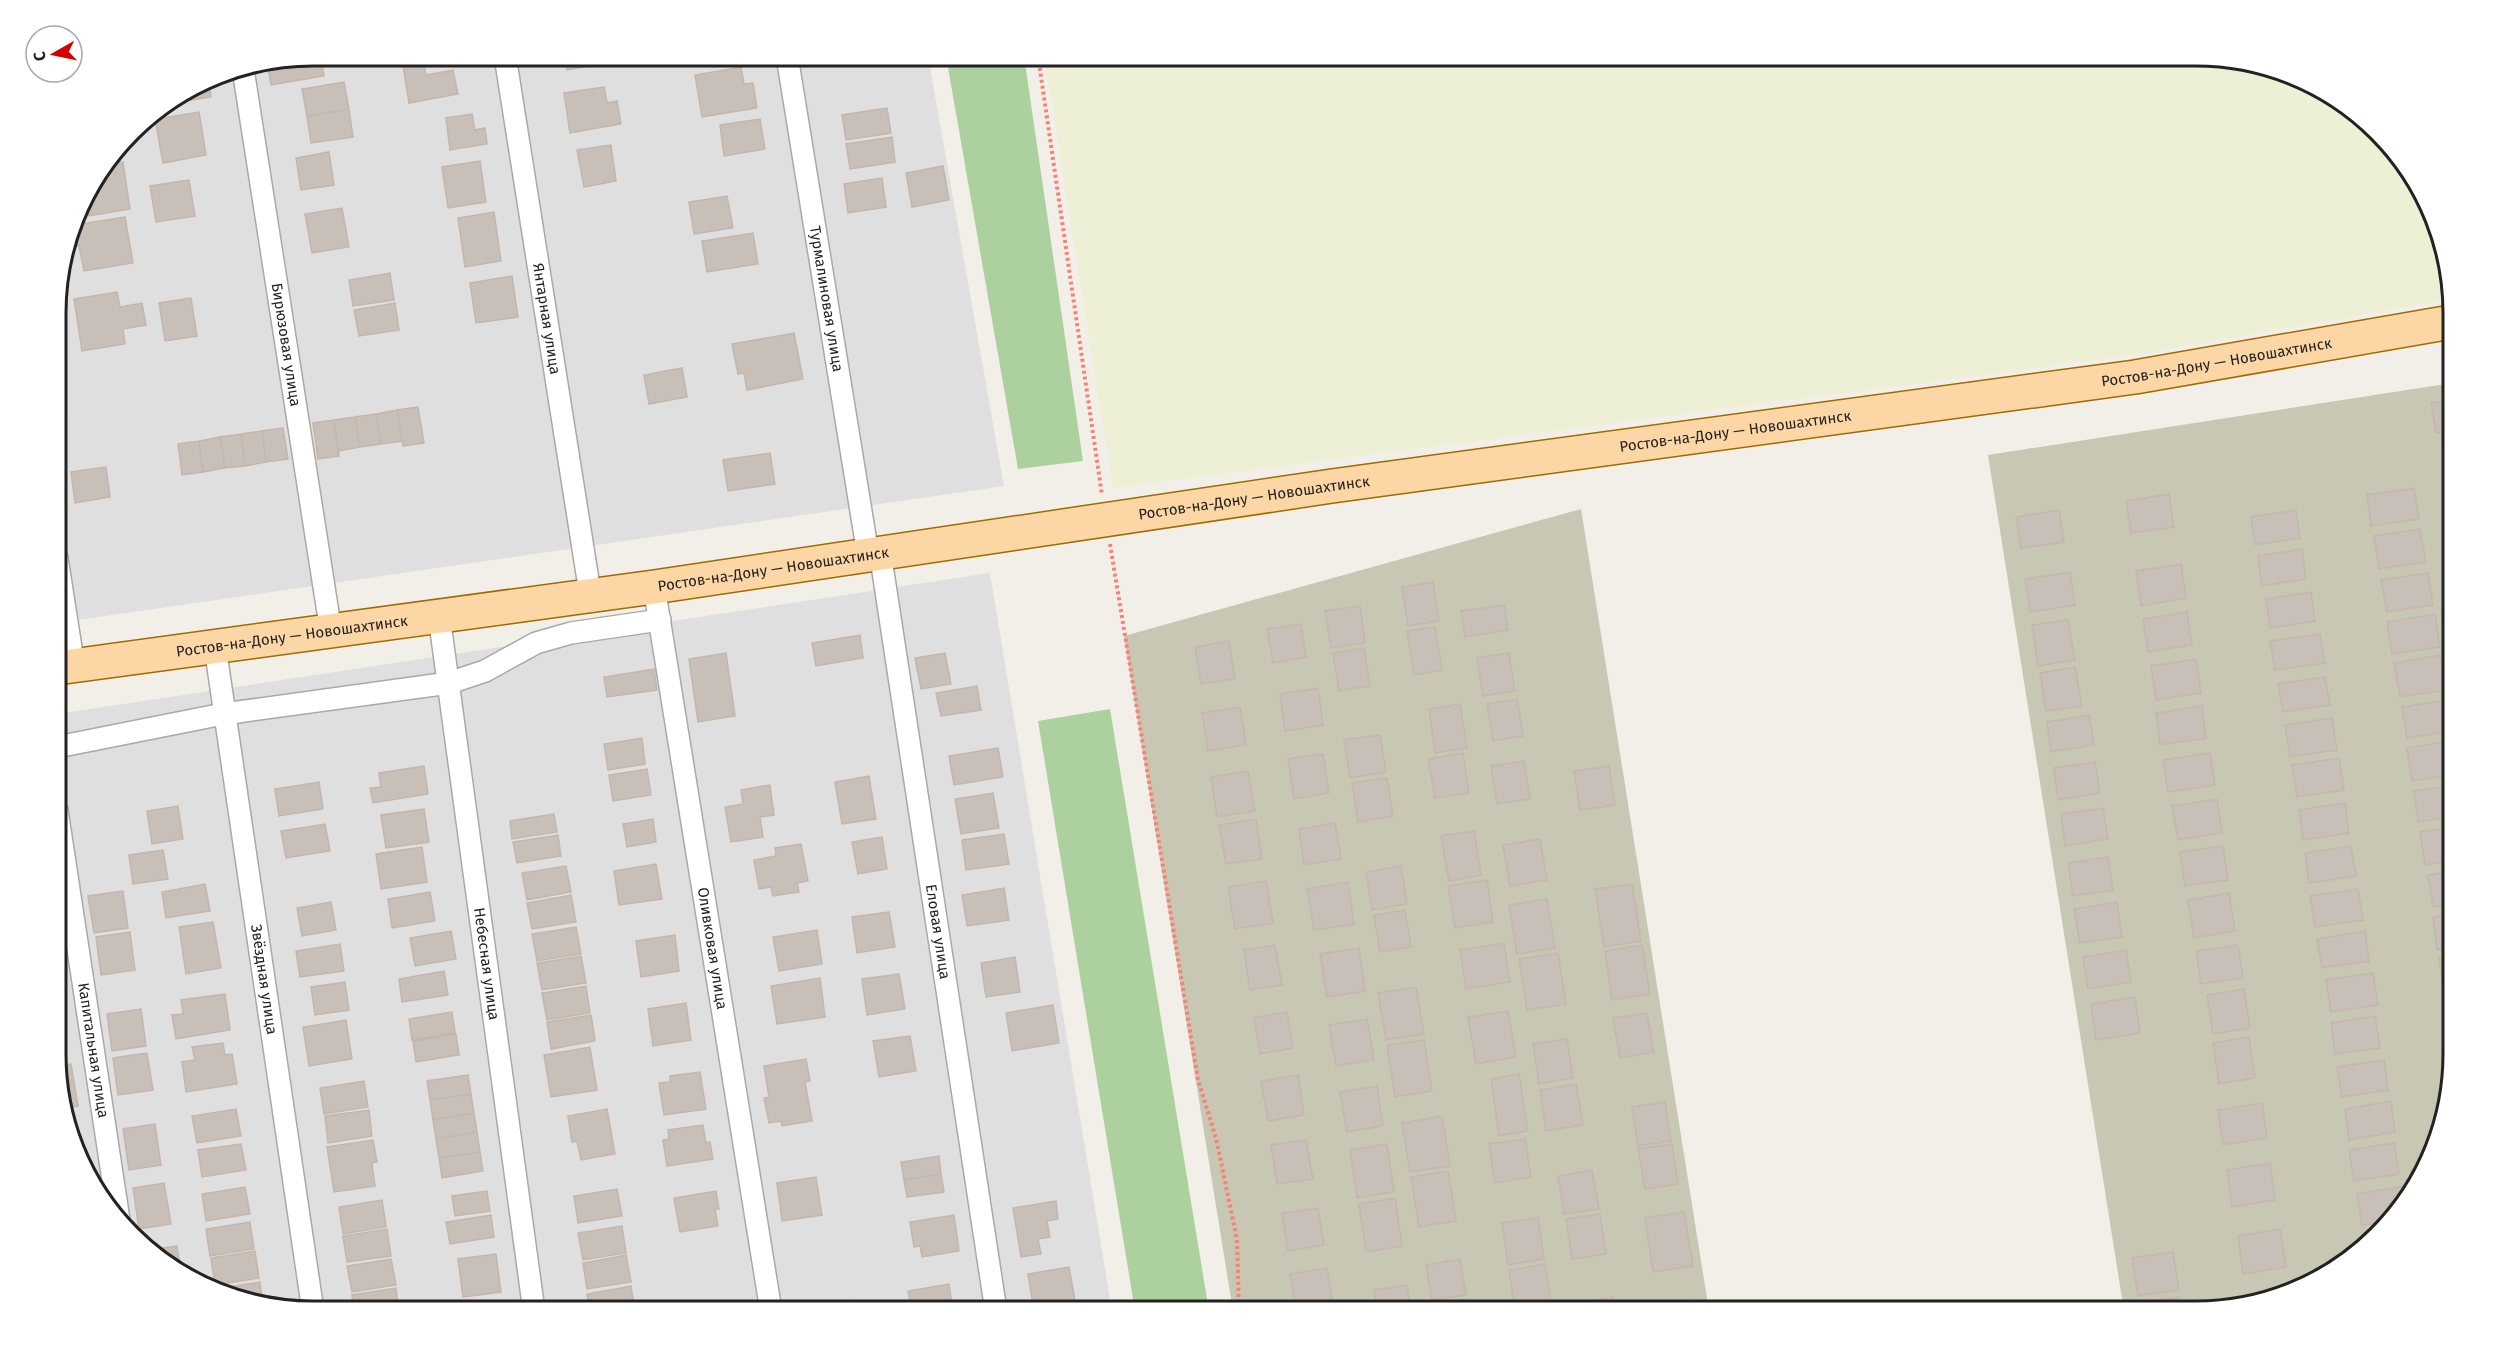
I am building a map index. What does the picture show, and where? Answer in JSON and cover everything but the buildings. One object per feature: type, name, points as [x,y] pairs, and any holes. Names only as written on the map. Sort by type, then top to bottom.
[{"type":"main road","name":"Ростов-на-Дону — Новошахтинск","points":[[66,659],[588,580],[873,547],[2133,365],[2443,311]]},
{"type":"main road","name":"Ростов-на-Дону — Новошахтинск","points":[[1105,513],[2135,377],[2443,323]]},
{"type":"main road","name":"Ростов-на-Дону — Новошахтинск","points":[[66,660],[215,647],[654,587],[873,547]]},
{"type":"street","name":"Янтарная улица","points":[[507,66],[588,580]]},
{"type":"street","name":"Турмалиновая улица","points":[[788,66],[873,547]]},
{"type":"street","name":"Бирюзовая улица","points":[[244,76],[329,620]]},
{"type":"street","name":"Еловая улица","points":[[873,547],[994,1301]]},
{"type":"street","name":"Оливковая улица","points":[[654,587],[769,1301]]},
{"type":"street","name":"Небесная улица","points":[[439,616],[533,1301]]},
{"type":"street","points":[[66,745],[223,714],[449,682],[485,671],[536,643],[572,633],[660,620]]},
{"type":"street","name":"Звёздная улица","points":[[215,647],[223,714],[311,1301]]},
{"type":"street","name":"Капитальная улица","points":[[66,870],[116,1203]]},
{"type":"path","points":[[1039,66],[1105,513],[1198,1080],[1216,1138],[1237,1239],[1239,1301]]},
{"type":"shaded area","points":[[313,66],[930,66],[1004,486],[66,622],[66,313],[68,281],[74,249],[85,218],[99,190],[117,163],[138,138],[189,99],[249,74],[281,68]]},
{"type":"shaded area","points":[[1046,66],[2196,66],[2228,68],[2260,74],[2305,91],[2346,117],[2371,138],[2392,163],[2418,204],[2435,249],[2441,281],[2442,301],[2135,355],[1113,488]]},
{"type":"shaded area","points":[[2443,384],[2443,1054],[2441,1086],[2435,1118],[2418,1163],[2382,1217],[2359,1240],[2320,1268],[2275,1288],[2228,1299],[2122,1301],[1988,455]]},
{"type":"shaded area","points":[[1581,509],[1707,1301],[1231,1301],[1124,636]]},
{"type":"shaded area","points":[[990,573],[1110,1301],[313,1301],[281,1299],[249,1293],[189,1268],[150,1240],[117,1204],[91,1163],[74,1118],[68,1086],[66,1054],[66,713]]},
{"type":"green space","points":[[948,66],[1025,66],[1083,461],[1018,469]]},
{"type":"green space","points":[[1110,709],[1207,1301],[1133,1301],[1038,721]]}]
